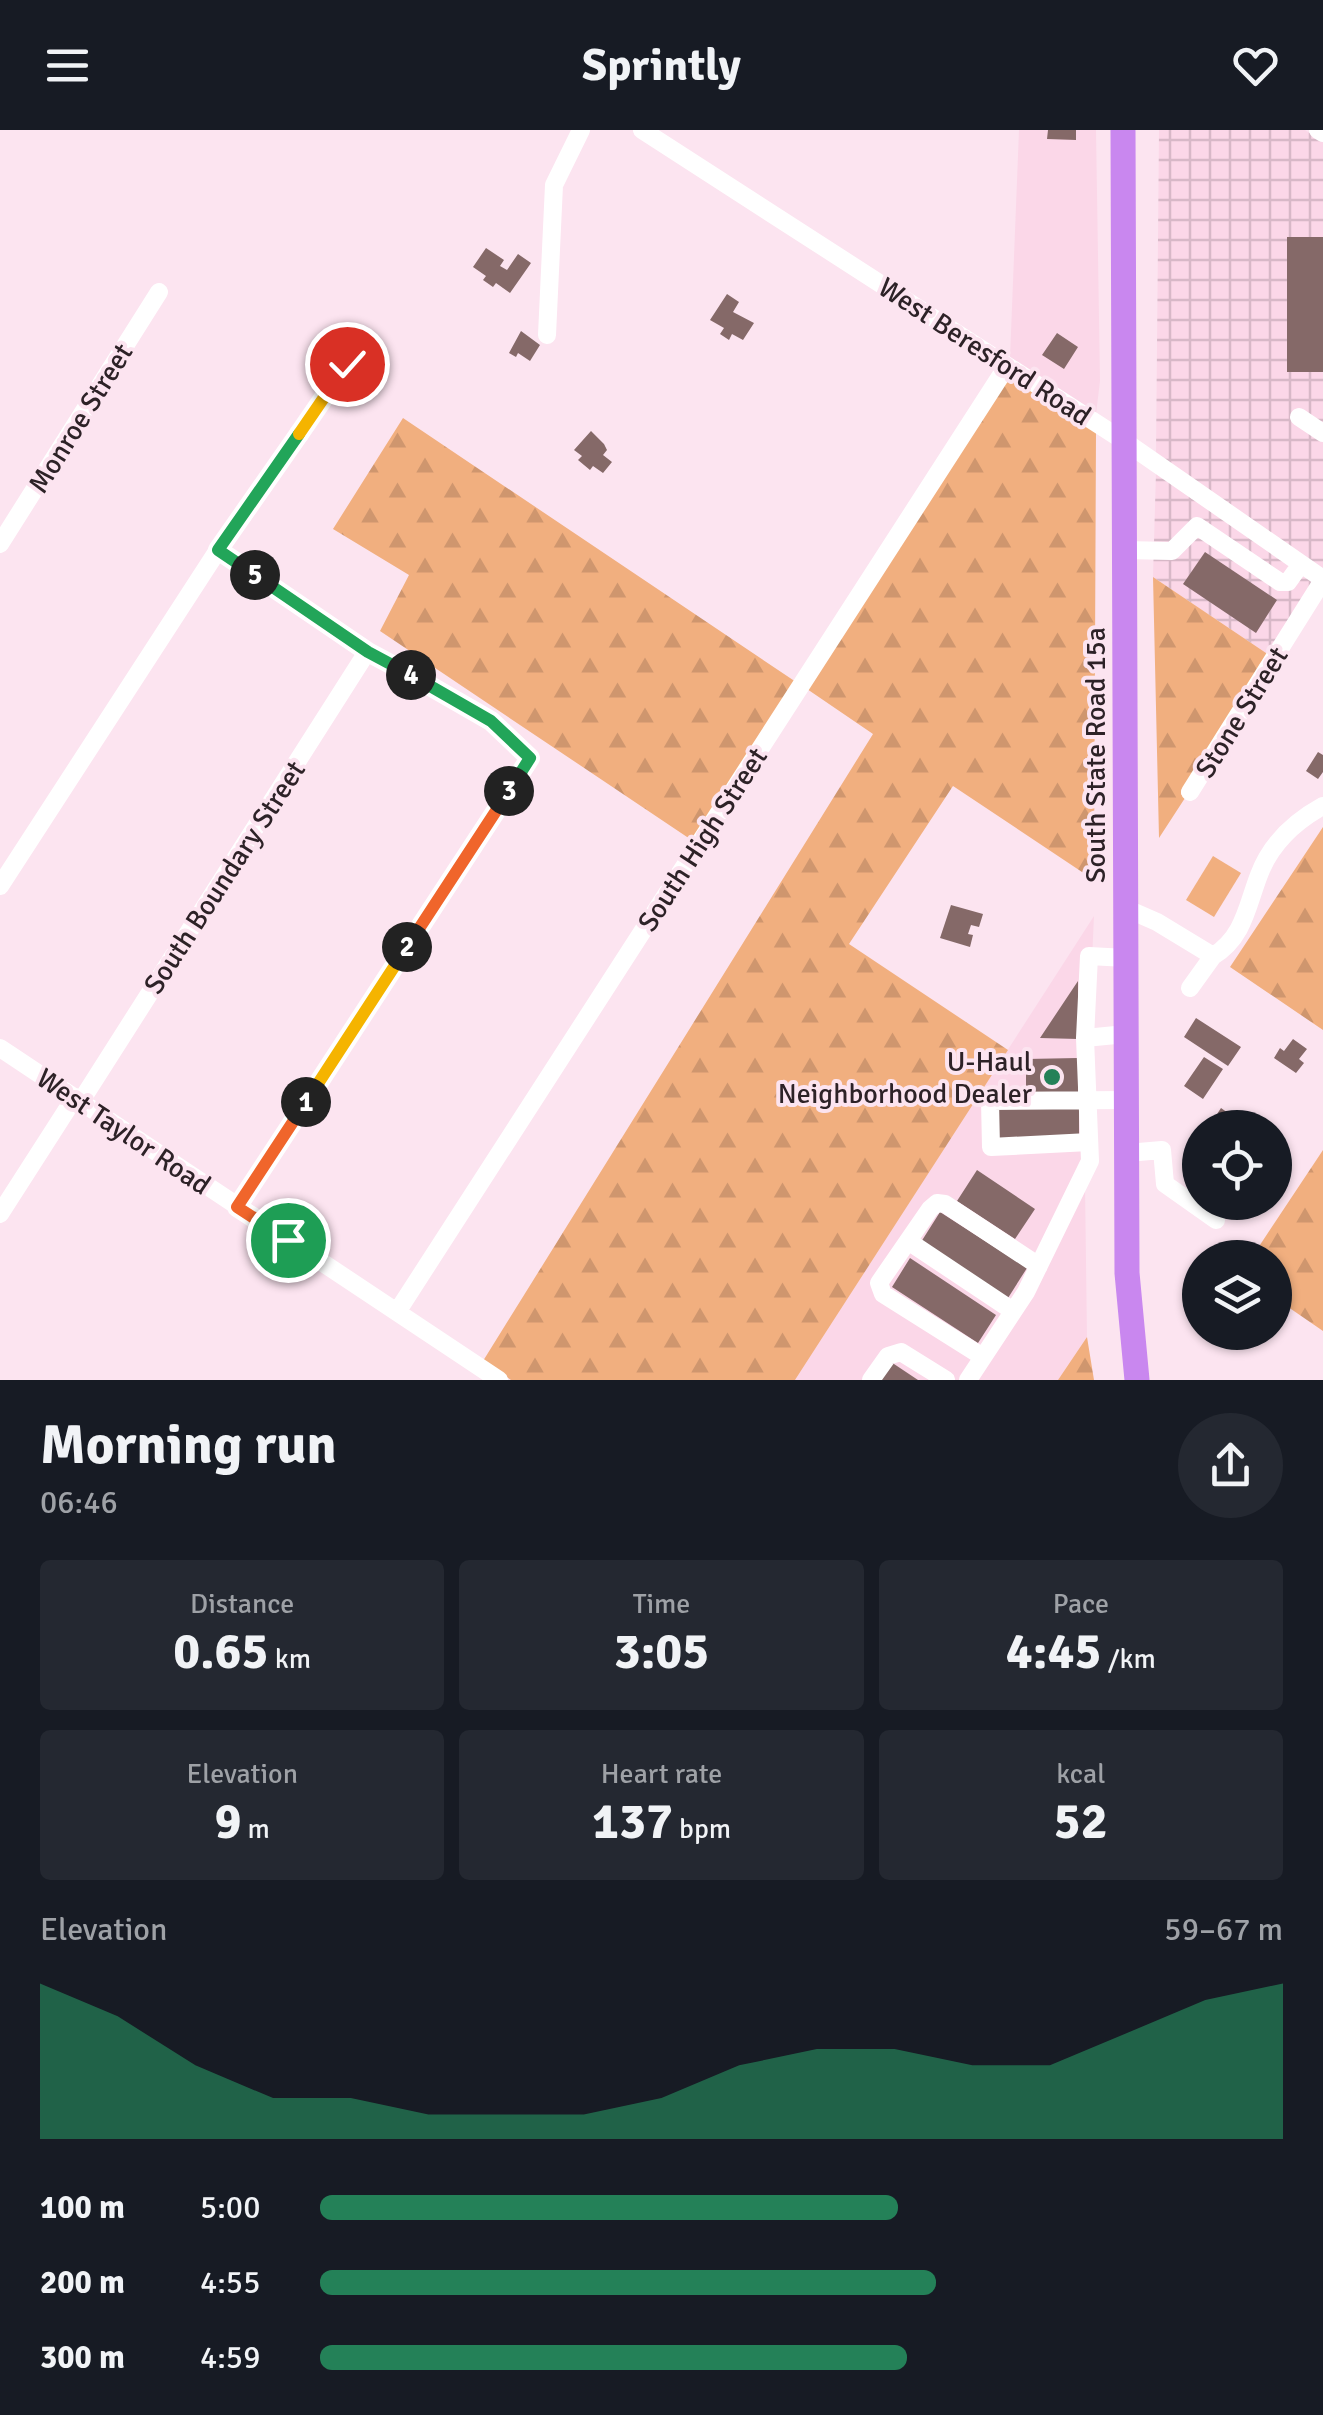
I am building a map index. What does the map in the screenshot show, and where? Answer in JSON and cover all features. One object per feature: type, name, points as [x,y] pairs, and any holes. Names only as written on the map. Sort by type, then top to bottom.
[{"type":"highway","name":"South State Road 15a","points":[[1123,130],[1126,1153],[1128,1273],[1137,1380]]},
{"type":"street","points":[[547,335],[554,184],[581,130]]},
{"type":"street","name":"West Beresford Road","points":[[642,130],[1124,441],[1317,571]]},
{"type":"street","name":"Monroe Street","points":[[0,544],[160,292]]},
{"type":"street","points":[[0,886],[218,550],[347,364]]},
{"type":"street","name":"South High Street","points":[[396,1312],[1008,366]]},
{"type":"street","points":[[1299,416],[1323,433]]},
{"type":"street","points":[[1201,528],[1216,505]]},
{"type":"street","points":[[1124,550],[1172,551],[1195,527],[1280,582],[1317,571]]},
{"type":"street","points":[[218,550],[368,652]]},
{"type":"street","name":"Stone Street","points":[[1190,792],[1317,571]]},
{"type":"street","name":"South Boundary Street","points":[[0,1214],[368,652]]},
{"type":"street","points":[[237,1207],[530,758]]},
{"type":"street","points":[[1190,988],[1247,916],[1260,872],[1278,841],[1291,827],[1323,806]]},
{"type":"street","points":[[1126,908],[1213,956]]},
{"type":"street","points":[[968,1380],[1014,1311],[1090,1160],[1086,1038],[1089,956],[1126,958]]},
{"type":"street","points":[[1086,1038],[1126,1034]]},
{"type":"street","name":"West Taylor Road","points":[[0,1048],[498,1380]]},
{"type":"street","points":[[1089,1142],[991,1147],[990,1101],[1126,1100]]},
{"type":"street","points":[[1126,1153],[1162,1150],[1165,1184],[1182,1196]]},
{"type":"street","points":[[983,1357],[878,1288],[937,1203],[945,1204],[1038,1266]]},
{"type":"street","points":[[908,1241],[1014,1311]]},
{"type":"street","points":[[870,1380],[888,1356],[901,1352],[946,1380]]},
{"type":"path","points":[[368,652],[491,721],[530,758]]},
{"type":"shaded area","points":[[1019,130],[1096,130],[1100,381],[1096,414],[1010,358]]},
{"type":"shaded area","points":[[1159,130],[1305,130],[1323,142],[1323,570],[1156,455]]},
{"type":"shaded area","points":[[1156,472],[1315,582],[1269,655],[1153,577]]},
{"type":"shaded area","points":[[1094,916],[1083,1160],[1021,1289],[960,1380],[795,1380]]},
{"type":"shaded area","points":[[1085,1185],[1087,1337],[1058,1380],[976,1380]]},
{"type":"green space","points":[[1009,375],[1096,432],[1094,880],[953,786],[849,944],[1008,1050],[795,1380],[511,1380],[483,1361],[873,734],[807,689]]},
{"type":"green space","points":[[403,418],[796,682],[693,841],[380,631],[409,575],[333,529]]},
{"type":"green space","points":[[1153,577],[1269,655],[1181,794],[1185,798],[1159,838]]},
{"type":"green space","points":[[1323,827],[1323,1030],[1230,967]]},
{"type":"green space","points":[[1213,856],[1241,873],[1214,917],[1186,900]]},
{"type":"green space","points":[[1323,1150],[1323,1331],[1292,1310],[1292,1240],[1263,1240],[1277,1220],[1292,1220],[1292,1197]]},
{"type":"green space","points":[[1087,1337],[1094,1380],[1058,1380]]},
{"type":"building","points":[[1048,130],[1076,130],[1076,140],[1047,139]]},
{"type":"building","points":[[1287,237],[1323,237],[1323,372],[1287,372]]},
{"type":"building","points":[[486,248],[504,260],[500,266],[507,270],[518,254],[531,263],[510,293],[483,280],[486,276],[473,267]]},
{"type":"building","points":[[727,294],[739,302],[733,312],[754,323],[743,340],[732,334],[729,340],[720,334],[724,328],[710,320]]},
{"type":"building","points":[[521,331],[540,345],[530,361],[518,353],[516,357],[509,353]]},
{"type":"building","points":[[1057,333],[1078,347],[1064,369],[1042,355]]},
{"type":"building","points":[[591,431],[607,450],[603,455],[612,462],[603,473],[593,466],[590,470],[578,460],[582,456],[574,450]]},
{"type":"building","points":[[1205,552],[1277,600],[1256,633],[1183,584]]},
{"type":"building","points":[[1318,752],[1323,755],[1323,772],[1318,779],[1306,771]]},
{"type":"building","points":[[951,905],[983,914],[979,927],[971,925],[970,947],[940,938]]},
{"type":"building","points":[[1078,981],[1078,1039],[1040,1038]]},
{"type":"building","points":[[1196,1018],[1241,1047],[1228,1066],[1184,1037]]},
{"type":"building","points":[[1293,1039],[1307,1049],[1299,1059],[1304,1063],[1296,1073],[1274,1058]]},
{"type":"building","points":[[1204,1057],[1223,1069],[1203,1099],[1184,1086]]},
{"type":"building","name":"U-Haul Neighborhood Dealer","points":[[1078,1058],[1078,1095],[1026,1095],[1026,1059]]},
{"type":"building","points":[[996,1106],[1079,1106],[1079,1141],[996,1141]]},
{"type":"building","points":[[977,1170],[1035,1209],[1015,1239],[957,1201]]},
{"type":"building","points":[[940,1212],[1027,1268],[1008,1298],[921,1242]]},
{"type":"building","points":[[910,1258],[996,1315],[978,1343],[892,1287]]},
{"type":"building","points":[[891,1362],[918,1380],[880,1380]]},
{"type":"place","name":"U-Haul Neighborhood Dealer","points":[[1052,1077]]},
{"type":"route","points":[[288,1240],[237,1207],[530,758],[491,721],[368,652],[218,550],[347,364]]}]
